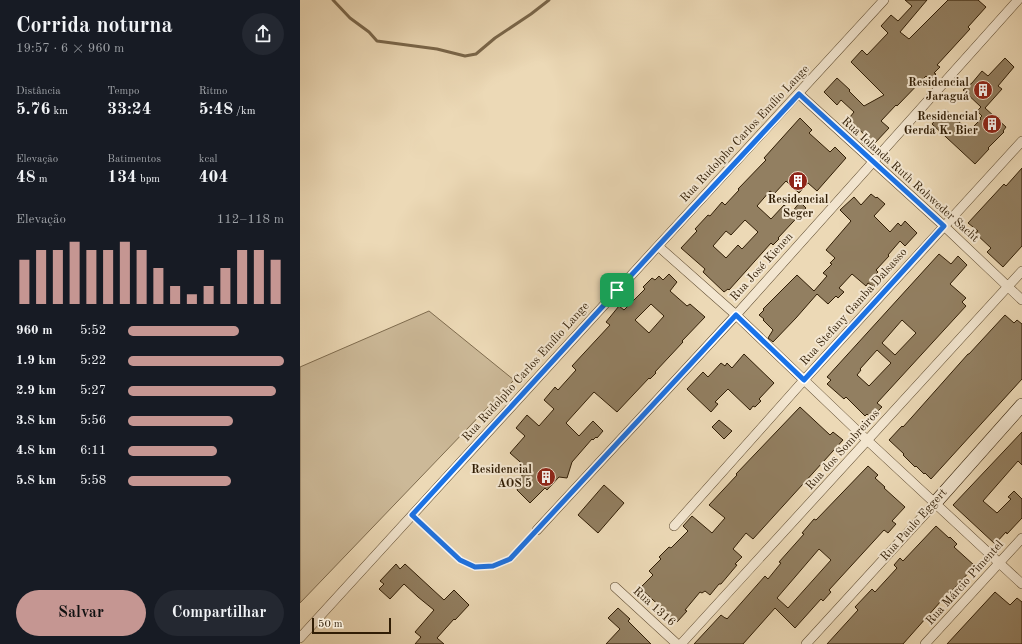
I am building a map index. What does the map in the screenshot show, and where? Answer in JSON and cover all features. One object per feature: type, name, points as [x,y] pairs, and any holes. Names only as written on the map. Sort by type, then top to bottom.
[{"type":"street","name":"Rua Rudolpho Carlos Emílio Lange","points":[[300,638],[884,0]]},
{"type":"street","name":"Rua José Kienen","points":[[537,530],[736,315],[1017,3]]},
{"type":"street","name":"Rua Iolanda Ruth Rohweder Sacht","points":[[799,94],[944,226],[1022,300]]},
{"type":"street","name":"Rua Stefany Gamba Dalsasso","points":[[674,526],[804,380],[1022,141]]},
{"type":"street","points":[[658,246],[736,315],[868,441],[1022,584]]},
{"type":"street","name":"Rua dos Sombreiros","points":[[682,644],[1022,272]]},
{"type":"street","name":"Rua Paulo Eggert","points":[[806,644],[1022,405]]},
{"type":"street","name":"Rua Márcio Pimentel","points":[[925,644],[1022,538]]},
{"type":"street","name":"Rua 1316","points":[[615,587],[677,644]]},
{"type":"path","points":[[412,515],[460,560],[475,567],[493,566],[510,559],[537,530]]},
{"type":"shaded area","points":[[429,311],[514,380],[300,603],[300,367]]},
{"type":"building","points":[[905,0],[927,0],[900,32],[909,39],[948,0],[978,0],[986,7],[968,27],[970,29],[937,65],[940,67],[934,73],[936,74],[930,80],[926,76],[881,121],[889,128],[874,144],[864,145],[861,142],[867,137],[849,120],[854,112],[841,100],[837,105],[824,92],[837,78],[864,106],[884,95],[851,62],[862,50],[867,55],[888,33],[881,26],[891,15],[898,21],[912,6]]},
{"type":"building","points":[[1005,58],[1014,67],[998,86],[1002,89],[985,108],[1006,127],[1003,131],[1004,132],[975,164],[932,124],[945,109],[969,131],[981,119],[980,118],[982,116],[977,111],[981,107],[963,90],[972,83],[982,71],[988,76]]},
{"type":"building","points":[[800,118],[812,130],[809,133],[830,152],[835,147],[846,158],[817,191],[808,183],[799,193],[786,181],[774,194],[770,191],[757,206],[771,219],[784,205],[792,212],[800,202],[806,208],[778,238],[779,239],[773,245],[771,243],[729,290],[728,289],[724,292],[703,272],[705,269],[681,248],[697,231],[695,229],[708,215],[710,216],[722,202],[725,205],[739,190],[738,189],[766,160],[764,158]],"holes":[[[745,220],[758,232],[742,249],[738,245],[726,258],[713,246],[726,231],[731,235]]]},
{"type":"building","points":[[1022,168],[1022,246],[1003,267],[987,252],[991,248],[975,233],[978,231],[968,223],[1004,184],[1006,186]]},
{"type":"building","points":[[871,194],[885,204],[874,216],[890,232],[898,223],[901,226],[905,221],[917,233],[905,246],[900,241],[876,270],[878,272],[875,275],[881,280],[874,287],[868,283],[866,286],[852,274],[839,288],[844,292],[838,298],[836,296],[828,304],[817,294],[773,342],[768,338],[773,330],[759,315],[764,310],[763,309],[797,275],[814,291],[827,276],[823,273],[832,264],[830,263],[835,258],[826,250],[851,221],[840,210],[854,197],[861,205]]},
{"type":"building","points":[[939,254],[951,264],[958,256],[967,265],[950,284],[966,298],[962,302],[966,306],[877,403],[882,407],[871,418],[867,414],[865,416],[846,397],[844,399],[827,384],[831,380],[827,377]],"holes":[[[902,320],[916,333],[895,355],[882,343]],[[877,350],[891,363],[869,386],[857,375],[861,370],[860,369]]]},
{"type":"building","points":[[669,274],[677,282],[670,291],[687,306],[690,304],[705,317],[682,341],[683,342],[655,372],[656,373],[650,379],[649,378],[617,412],[594,392],[566,423],[579,436],[593,421],[603,431],[597,438],[592,439],[572,462],[567,478],[559,477],[547,490],[545,488],[530,503],[517,490],[518,488],[514,484],[528,469],[510,453],[525,436],[516,428],[527,415],[539,426],[554,409],[544,400],[555,387],[558,390],[576,370],[572,366],[610,325],[606,322],[619,306],[624,310],[645,289],[643,287],[652,278],[655,280],[659,276],[663,280]],"holes":[[[651,304],[664,316],[649,333],[635,320]]]},
{"type":"building","points":[[1005,315],[1014,323],[1017,320],[1022,324],[1022,379],[931,479],[916,466],[915,467],[889,440],[902,426],[903,427]]},
{"type":"building","points":[[744,354],[774,383],[759,399],[761,401],[755,407],[753,406],[750,410],[728,389],[715,402],[718,404],[711,412],[687,389],[703,372],[708,377],[721,363],[725,366],[727,363],[732,368]]},
{"type":"building","points":[[800,407],[830,435],[833,432],[843,440],[753,539],[746,533],[733,549],[742,557],[735,564],[737,565],[710,595],[705,591],[702,593],[700,592],[685,610],[687,611],[677,622],[640,588],[653,575],[649,571],[661,559],[659,557],[669,547],[671,548],[688,531],[683,526],[692,516],[712,533],[725,518],[709,505],[737,475],[736,474]]},
{"type":"building","points":[[719,420],[732,431],[724,439],[712,427]]},
{"type":"building","points":[[1022,432],[1022,465],[1018,461],[983,501],[997,513],[1011,499],[1008,497],[1014,491],[1022,499],[1022,518],[995,544],[953,505]]},
{"type":"building","points":[[868,466],[878,475],[875,478],[885,487],[884,488],[905,507],[892,521],[896,524],[888,533],[884,530],[829,590],[831,592],[823,601],[821,599],[795,628],[775,608],[743,644],[694,644],[721,615],[727,619],[765,576],[768,579],[781,563],[779,562],[804,534],[802,533],[814,519],[816,520]],"holes":[[[819,549],[831,560],[788,608],[777,598]]]},
{"type":"building","points":[[604,485],[624,503],[598,533],[578,515]]},
{"type":"building","points":[[936,526],[957,544],[954,547],[975,566],[950,593],[949,592],[903,644],[827,644],[858,610],[855,607],[872,589],[875,592],[897,568],[894,565],[900,558],[903,561]]},
{"type":"building","points":[[396,564],[400,569],[405,564],[444,600],[454,590],[469,605],[437,638],[444,644],[415,644],[421,637],[415,632],[434,610],[404,584],[390,599],[379,589],[384,584],[380,581]]},
{"type":"building","points":[[995,592],[1010,605],[1017,598],[1022,602],[1022,644],[947,644]]},
{"type":"building","points":[[618,608],[630,619],[628,621],[651,644],[606,644],[620,629],[608,618]]},
{"type":"waterway","points":[[333,0],[350,18],[369,32],[377,41],[437,49],[465,56],[476,54],[495,38],[549,0]]},
{"type":"place","name":"Residencial Jaraguá","points":[[983,90]]},
{"type":"place","name":"Residencial Gerda K. Bier","points":[[992,124]]},
{"type":"place","name":"Residencial Seger","points":[[798,181]]},
{"type":"place","name":"Residencial AOS 5","points":[[546,477]]},
{"type":"route","points":[[799,94],[944,226],[804,380],[736,315],[510,559],[493,566],[475,567],[460,560],[412,515],[617,290],[799,94]]}]
